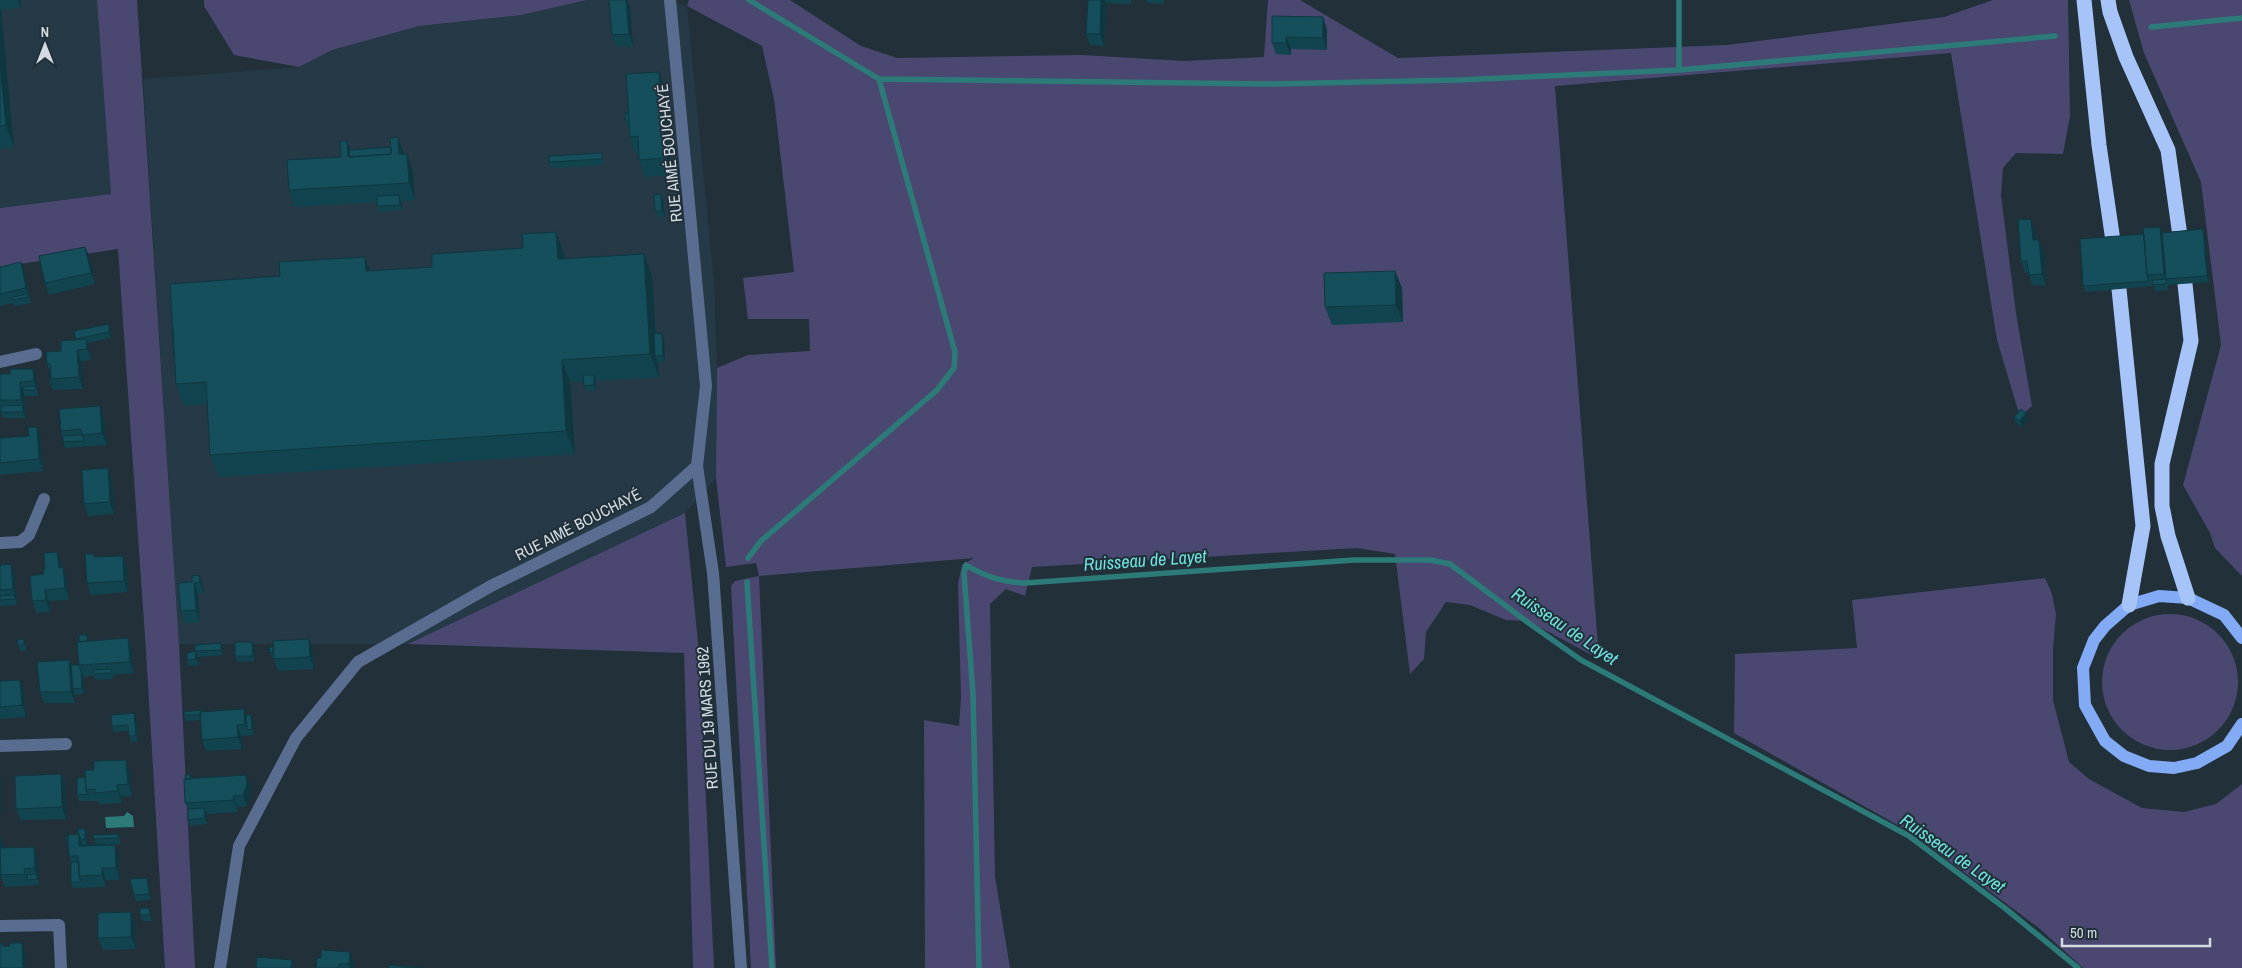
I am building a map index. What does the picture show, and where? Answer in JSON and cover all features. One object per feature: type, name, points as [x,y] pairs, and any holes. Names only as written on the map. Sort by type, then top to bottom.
[{"type":"highway","points":[[2084,0],[2113,241]]},
{"type":"highway","points":[[2108,0],[2110,12],[2126,57],[2168,150],[2180,236]]},
{"type":"highway","points":[[2185,284],[2191,341],[2162,464],[2162,506],[2168,536],[2188,598]]},
{"type":"highway","points":[[2119,289],[2143,526],[2129,605]]},
{"type":"main road","points":[[2242,638],[2224,615],[2188,598],[2159,596],[2129,605],[2105,626],[2094,640],[2083,668],[2085,705],[2105,741],[2124,756],[2149,766],[2174,768],[2197,763],[2227,746],[2242,724]]},
{"type":"street","name":"RUE AIMÉ BOUCHAYÉ","points":[[220,968],[240,846],[296,738],[358,662],[491,586],[651,508],[697,466],[706,386],[670,0]]},
{"type":"street","points":[[0,362],[36,354]]},
{"type":"street","name":"RUE DU 19 MARS 1962","points":[[697,466],[713,573],[741,968]]},
{"type":"street","points":[[0,543],[20,542],[29,535],[44,499]]},
{"type":"street","points":[[0,746],[66,744]]},
{"type":"street","points":[[0,926],[58,925],[61,968]]},
{"type":"shaded area","points":[[0,0],[97,0],[111,194],[0,208]]},
{"type":"shaded area","points":[[97,0],[137,0],[179,644],[195,968],[165,968],[146,651],[118,249],[0,267],[0,208],[111,194]]},
{"type":"shaded area","points":[[204,0],[587,0],[521,15],[419,26],[332,50],[299,67],[234,55],[204,6]]},
{"type":"shaded area","points":[[587,0],[663,0],[687,6],[714,282],[717,368],[716,478],[685,513],[408,644],[179,644],[143,79],[299,67],[332,50],[419,26],[521,15]]},
{"type":"shaded area","points":[[689,0],[790,0],[861,46],[897,58],[1082,55],[1184,61],[1264,57],[1268,0],[1300,0],[1398,58],[1727,45],[1944,17],[1993,0],[2068,0],[2070,116],[2063,154],[2016,153],[2003,168],[2001,196],[2016,313],[2032,406],[2020,417],[1997,340],[1951,53],[1555,86],[1599,659],[1528,621],[1506,620],[1470,605],[1446,602],[1426,632],[1424,659],[1410,674],[1395,554],[1357,548],[1032,567],[1025,596],[1006,589],[990,604],[995,876],[1010,968],[925,968],[924,720],[959,726],[961,697],[958,584],[962,565],[974,558],[759,576],[756,563],[726,567],[716,478],[717,368],[748,355],[810,351],[809,319],[748,319],[743,278],[794,272],[774,99],[762,46],[687,6]]},
{"type":"shaded area","points":[[2129,0],[2242,0],[2242,576],[2215,548],[2210,533],[2183,485],[2221,345],[2201,182],[2144,53]]},
{"type":"shaded area","points":[[685,513],[699,652],[714,968],[693,968],[684,653],[408,644]]},
{"type":"shaded area","points":[[759,576],[776,968],[751,968],[731,586],[735,581]]},
{"type":"shaded area","points":[[2045,578],[2052,594],[2056,614],[2053,649],[2053,700],[2069,762],[2089,779],[2142,808],[2184,812],[2216,804],[2242,784],[2242,968],[2083,968],[2039,928],[1910,832],[1734,733],[1735,654],[1857,648],[1852,600]]},
{"type":"shaded area","points":[[2170,614],[2196,619],[2208,625],[2218,634],[2227,644],[2233,656],[2238,682],[2233,708],[2227,720],[2218,730],[2208,739],[2196,745],[2170,750],[2144,745],[2132,739],[2122,730],[2113,720],[2107,708],[2102,682],[2107,656],[2113,644],[2122,634],[2132,625],[2144,619]]},
{"type":"shaded area","points":[[127,812],[133,816],[134,827],[106,828],[105,817],[124,816]]},
{"type":"building","points":[[609,0],[626,0],[629,34],[612,35]]},
{"type":"building","points":[[1088,0],[1101,0],[1100,34],[1086,34]]},
{"type":"building","points":[[1272,16],[1323,17],[1323,38],[1286,37],[1286,43],[1272,43]]},
{"type":"building","points":[[0,63],[6,125],[0,126]]},
{"type":"building","points":[[659,72],[665,158],[639,160],[638,136],[630,137],[626,74]]},
{"type":"building","points":[[625,113],[628,113],[629,122],[626,122]]},
{"type":"building","points":[[398,137],[399,154],[407,154],[409,183],[289,190],[287,160],[341,157],[340,141],[347,141],[348,157],[391,154],[390,138]]},
{"type":"building","points":[[391,147],[391,154],[350,157],[349,150]]},
{"type":"building","points":[[602,153],[602,159],[549,162],[549,156]]},
{"type":"building","points":[[661,194],[662,211],[655,211],[654,195]]},
{"type":"building","points":[[399,195],[400,205],[377,206],[377,196]]},
{"type":"building","points":[[2031,219],[2033,240],[2039,240],[2042,274],[2029,275],[2027,261],[2021,261],[2018,220]]},
{"type":"building","points":[[2160,227],[2164,274],[2147,275],[2143,228]]},
{"type":"building","points":[[2203,229],[2207,276],[2166,279],[2162,233]]},
{"type":"building","points":[[556,232],[558,259],[644,254],[650,354],[562,360],[566,431],[210,455],[206,382],[176,384],[170,284],[280,276],[279,262],[365,257],[366,271],[432,267],[432,254],[523,248],[522,234]]},
{"type":"building","points":[[2144,234],[2149,281],[2083,286],[2080,239]]},
{"type":"building","points":[[85,247],[91,273],[45,283],[39,256]]},
{"type":"building","points":[[21,262],[26,288],[0,294],[0,267]]},
{"type":"building","points":[[1395,271],[1396,305],[1325,307],[1324,273]]},
{"type":"building","points":[[2166,279],[2166,284],[2153,285],[2153,280]]},
{"type":"building","points":[[28,294],[29,297],[12,300],[12,297]]},
{"type":"building","points":[[109,324],[109,332],[76,339],[74,331]]},
{"type":"building","points":[[662,333],[663,356],[655,356],[654,334]]},
{"type":"building","points":[[86,339],[87,349],[77,350],[79,377],[51,379],[50,364],[47,364],[46,352],[61,351],[61,341]]},
{"type":"building","points":[[10,369],[33,369],[34,381],[20,382],[21,400],[0,400],[0,374],[10,374]]},
{"type":"building","points":[[50,370],[53,385],[50,385]]},
{"type":"building","points":[[583,375],[594,375],[594,385],[584,386]]},
{"type":"building","points":[[36,386],[36,390],[23,390],[23,387]]},
{"type":"building","points":[[23,405],[23,412],[1,412],[1,406]]},
{"type":"building","points":[[100,406],[102,433],[82,435],[81,429],[61,431],[59,409]]},
{"type":"building","points":[[2021,409],[2026,413],[2020,421],[2014,417]]},
{"type":"building","points":[[28,427],[37,427],[39,459],[0,463],[0,438],[29,436]]},
{"type":"building","points":[[82,435],[84,441],[63,442],[63,436]]},
{"type":"building","points":[[108,468],[110,502],[84,504],[82,470]]},
{"type":"building","points":[[57,552],[59,568],[63,567],[65,588],[45,590],[46,600],[32,601],[30,576],[44,574],[44,553]]},
{"type":"building","points":[[85,554],[94,554],[94,557],[123,556],[124,581],[87,583]]},
{"type":"building","points":[[11,564],[13,589],[0,590],[0,565]]},
{"type":"building","points":[[199,575],[200,582],[194,583],[196,610],[181,611],[178,583],[192,582],[192,576]]},
{"type":"building","points":[[15,595],[15,599],[0,600],[0,596]]},
{"type":"building","points":[[79,635],[87,635],[87,641],[79,642]]},
{"type":"building","points":[[128,638],[130,662],[79,665],[77,642]]},
{"type":"building","points":[[24,639],[24,645],[18,645],[17,640]]},
{"type":"building","points":[[309,639],[310,657],[274,659],[273,641]]},
{"type":"building","points":[[235,642],[252,642],[253,656],[235,656]]},
{"type":"building","points":[[221,643],[221,650],[195,651],[195,645]]},
{"type":"building","points":[[269,647],[273,647],[273,652],[270,653]]},
{"type":"building","points":[[195,651],[196,659],[187,660],[187,653]]},
{"type":"building","points":[[69,660],[71,692],[40,692],[37,662]]},
{"type":"building","points":[[71,665],[79,665],[82,688],[73,689]]},
{"type":"building","points":[[111,669],[111,673],[94,674],[93,670]]},
{"type":"building","points":[[20,680],[22,705],[0,707],[0,681]]},
{"type":"building","points":[[244,709],[245,724],[237,725],[238,737],[202,740],[200,712]]},
{"type":"building","points":[[202,710],[200,712],[201,715],[184,715],[184,712]]},
{"type":"building","points":[[134,713],[136,736],[129,736],[128,725],[112,726],[111,715]]},
{"type":"building","points":[[246,715],[251,715],[252,729],[247,730]]},
{"type":"building","points":[[126,760],[128,784],[117,785],[118,791],[95,793],[95,789],[86,790],[85,770],[94,770],[94,761]]},
{"type":"building","points":[[61,774],[62,807],[16,809],[15,776]]},
{"type":"building","points":[[190,774],[190,779],[186,779],[185,775]]},
{"type":"building","points":[[246,775],[247,785],[243,795],[233,796],[234,800],[185,803],[184,779]]},
{"type":"building","points":[[85,777],[88,794],[77,795],[77,778]]},
{"type":"building","points":[[204,808],[205,818],[188,820],[188,809]]},
{"type":"building","points":[[78,829],[85,829],[85,839],[81,840]]},
{"type":"building","points":[[79,834],[79,846],[115,845],[116,868],[102,868],[102,875],[79,876],[78,856],[69,856],[68,835]]},
{"type":"building","points":[[118,834],[118,838],[94,839],[93,835]]},
{"type":"building","points":[[0,837],[1,848],[34,847],[35,868],[24,869],[25,874],[1,875]]},
{"type":"building","points":[[81,845],[106,845],[81,846]]},
{"type":"building","points":[[71,862],[79,862],[81,882],[71,882]]},
{"type":"building","points":[[37,874],[37,879],[27,880],[27,875]]},
{"type":"building","points":[[147,878],[149,894],[134,895],[130,879]]},
{"type":"building","points":[[140,908],[149,908],[150,915],[140,915]]},
{"type":"building","points":[[131,912],[131,937],[98,938],[98,913]]},
{"type":"building","points":[[0,943],[2,943],[2,946],[10,946],[9,943],[22,943],[23,968],[0,968]]},
{"type":"building","points":[[321,950],[350,952],[349,964],[339,964],[339,968],[316,968],[317,958],[321,958]]},
{"type":"building","points":[[257,957],[292,960],[291,968],[256,968]]},
{"type":"building","points":[[389,965],[424,968],[389,968]]},
{"type":"waterway","name":"Ruisseau de Layet","points":[[749,0],[879,79]]},
{"type":"waterway","points":[[1679,0],[1679,70]]},
{"type":"waterway","points":[[2151,27],[2242,18]]},
{"type":"waterway","points":[[879,79],[1266,84],[1458,80],[1679,70],[2055,36]]},
{"type":"waterway","points":[[748,558],[761,541],[937,390],[954,368],[955,352],[879,79]]},
{"type":"waterway","name":"Ruisseau de Layet","points":[[979,968],[973,694],[964,573],[966,565],[994,578],[1025,583],[1354,560],[1431,560],[1450,564],[1581,660],[1909,836],[2006,909],[2078,968]]},
{"type":"waterway","points":[[747,582],[772,968]]}]
